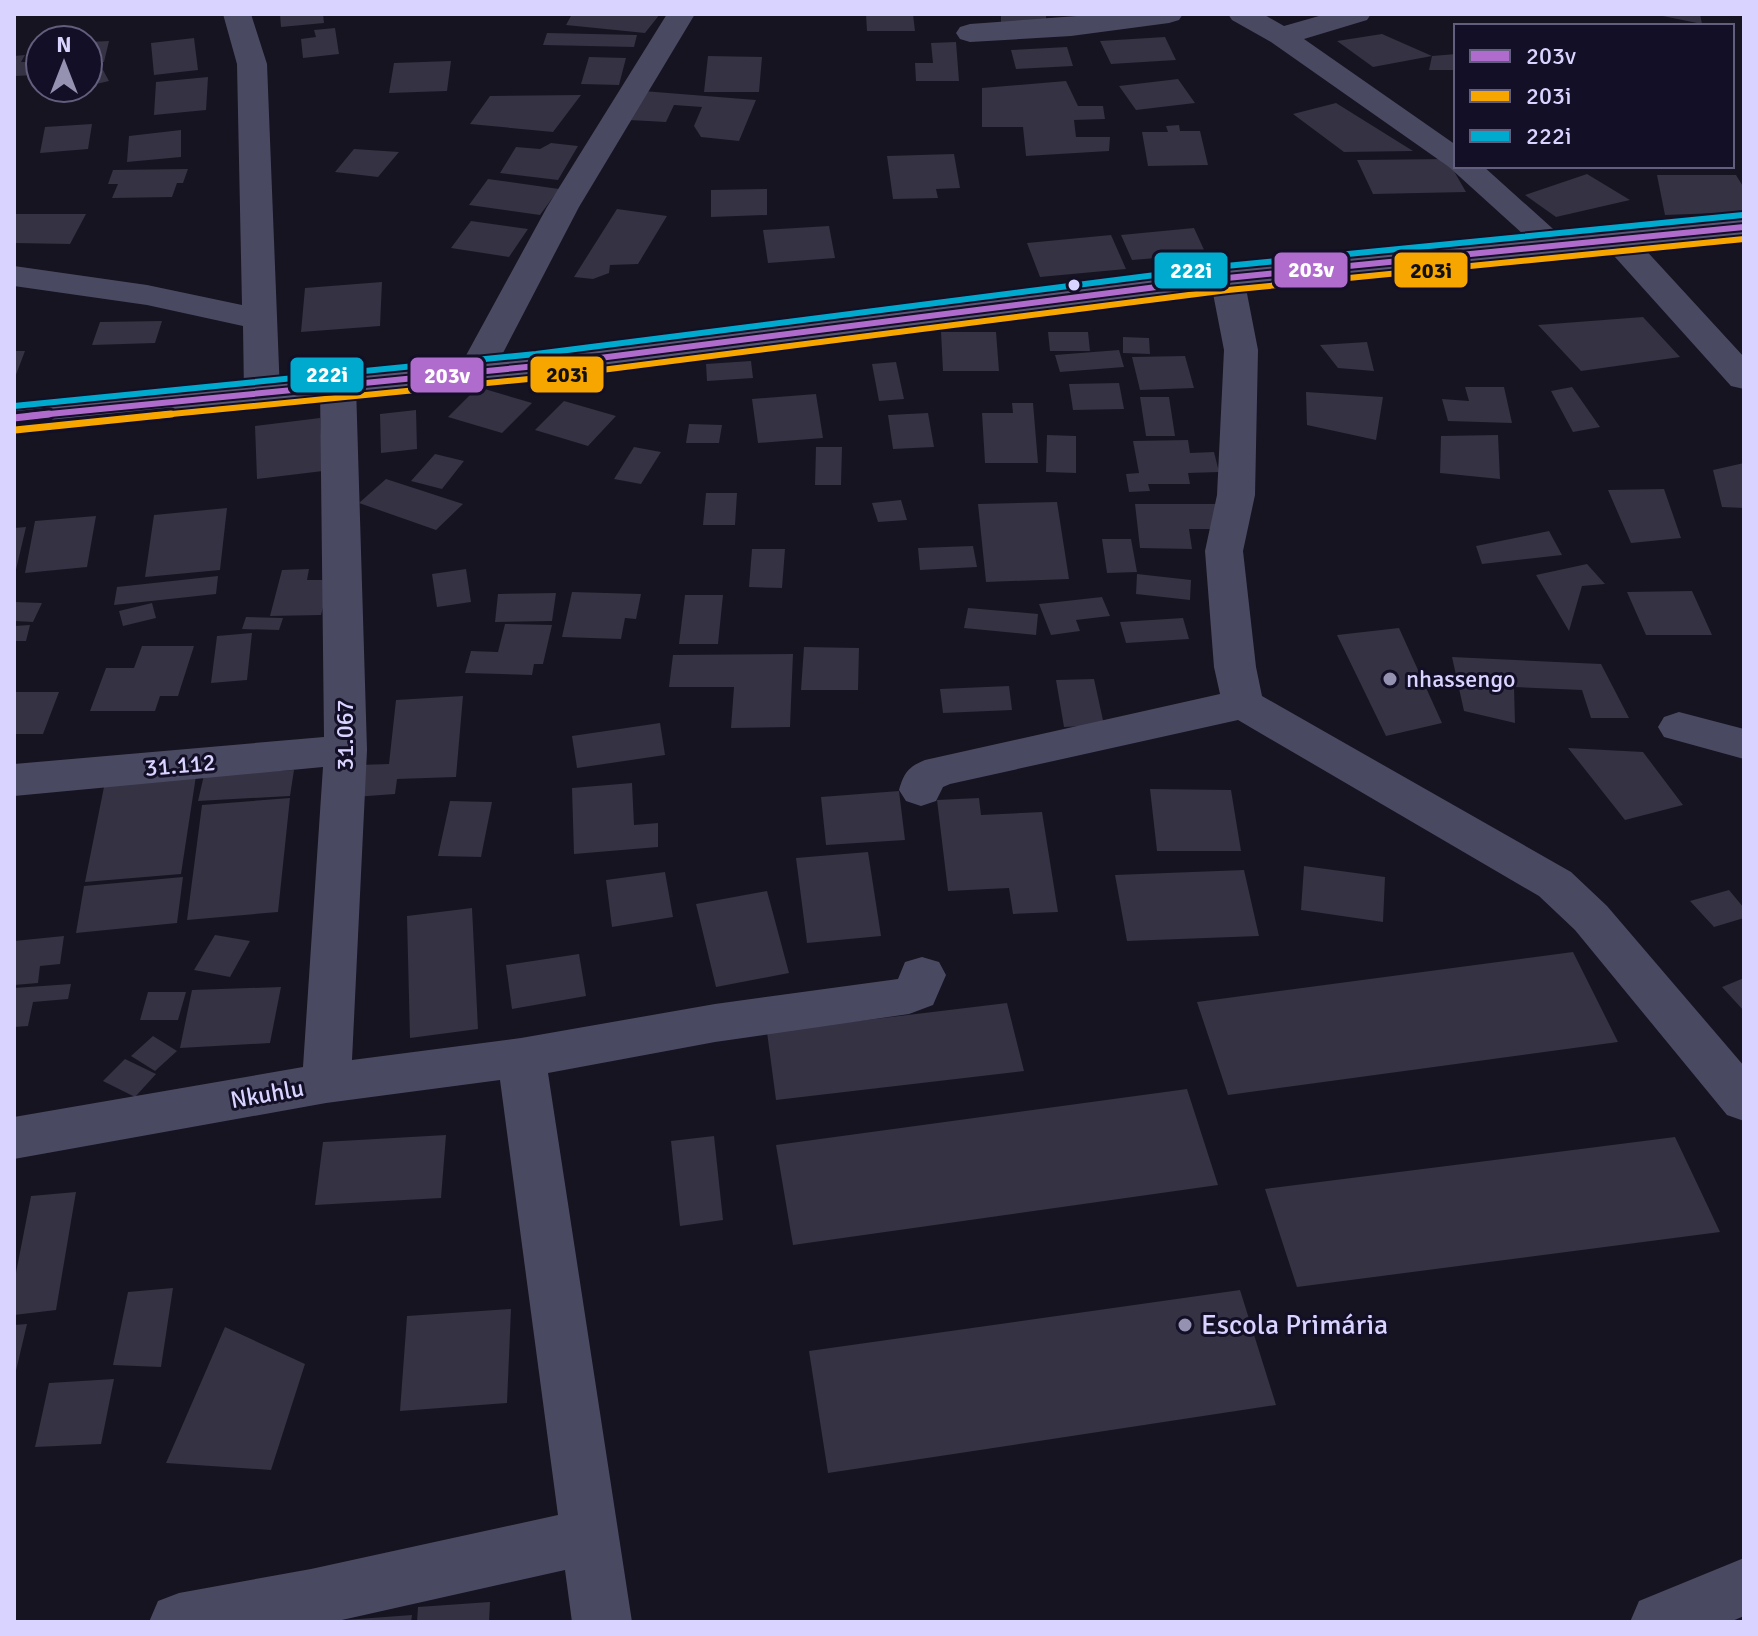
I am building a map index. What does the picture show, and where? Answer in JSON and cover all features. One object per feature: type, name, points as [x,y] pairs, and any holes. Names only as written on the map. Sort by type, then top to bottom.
[{"type":"street","points":[[237,14],[252,64],[262,393]]},
{"type":"street","points":[[475,372],[563,207],[681,14]]},
{"type":"street","points":[[970,33],[1071,27],[1169,14]]},
{"type":"street","points":[[1242,14],[1281,36],[1454,158]]},
{"type":"street","points":[[1281,36],[1357,14]]},
{"type":"street","points":[[1466,168],[1556,246]]},
{"type":"street","points":[[14,418],[475,372],[1227,278],[1744,227]]},
{"type":"street","points":[[1618,240],[1744,378]]},
{"type":"street","points":[[14,276],[147,295],[258,319]]},
{"type":"street","points":[[1227,278],[1241,350],[1236,495],[1224,551],[1235,667],[1243,704]]},
{"type":"street","name":"31.067","points":[[326,1083],[346,750],[338,386]]},
{"type":"street","points":[[921,790],[924,778],[940,771],[1243,704],[1555,884],[1591,918],[1744,1101]]},
{"type":"street","points":[[1679,727],[1744,744]]},
{"type":"street","name":"31.112","points":[[14,780],[346,750]]},
{"type":"street","name":"Nkuhlu","points":[[14,1138],[326,1083],[521,1058],[715,1023],[909,996],[921,989],[922,975]]},
{"type":"street","points":[[521,1058],[602,1622]]},
{"type":"street","points":[[179,1622],[311,1598],[591,1536]]},
{"type":"street","points":[[1660,1622],[1744,1587]]},
{"type":"building","points":[[280,14],[323,14],[324,23],[281,27]]},
{"type":"building","points":[[572,14],[660,14],[645,33],[566,25]]},
{"type":"building","points":[[866,14],[913,14],[915,31],[867,31]]},
{"type":"building","points":[[1001,14],[1046,14],[1046,27],[1001,27]]},
{"type":"building","points":[[1700,14],[1702,24],[1658,15]]},
{"type":"building","points":[[335,28],[339,54],[303,58],[301,39],[316,37],[314,30]]},
{"type":"building","points":[[547,33],[637,35],[634,47],[543,45]]},
{"type":"building","points":[[1382,34],[1432,56],[1373,67],[1337,41]]},
{"type":"building","points":[[1165,37],[1176,60],[1111,64],[1100,41]]},
{"type":"building","points":[[194,38],[198,70],[154,75],[151,43]]},
{"type":"building","points":[[104,41],[109,41],[104,62]]},
{"type":"building","points":[[956,42],[959,81],[916,81],[915,63],[933,63],[931,43]]},
{"type":"building","points":[[1067,47],[1073,66],[1016,69],[1011,50]]},
{"type":"building","points":[[1454,54],[1454,70],[1429,70],[1432,56]]},
{"type":"building","points":[[24,55],[21,62],[24,62],[24,76],[14,76],[14,56]]},
{"type":"building","points":[[708,56],[762,57],[759,92],[704,92]]},
{"type":"building","points":[[589,57],[626,58],[619,85],[581,84]]},
{"type":"building","points":[[451,61],[447,91],[389,93],[394,63]]},
{"type":"building","points":[[208,77],[206,110],[154,115],[156,82]]},
{"type":"building","points":[[1178,79],[1195,103],[1136,110],[1119,86]]},
{"type":"building","points":[[1066,81],[1078,106],[1103,106],[1105,119],[1074,120],[1076,137],[1110,137],[1109,151],[1026,156],[1023,127],[982,127],[982,88]]},
{"type":"building","points":[[643,91],[756,100],[739,141],[701,137],[694,126],[702,107],[674,105],[666,122],[629,120]]},
{"type":"building","points":[[581,95],[553,132],[470,124],[490,96]]},
{"type":"building","points":[[1336,103],[1413,151],[1344,152],[1293,114]]},
{"type":"building","points":[[92,124],[88,149],[40,153],[45,127]]},
{"type":"building","points":[[1179,125],[1180,131],[1200,131],[1208,165],[1148,166],[1142,132],[1168,132],[1166,126]]},
{"type":"building","points":[[181,130],[181,157],[127,162],[129,136]]},
{"type":"building","points":[[551,143],[578,146],[558,180],[500,173],[516,147],[540,149]]},
{"type":"building","points":[[354,149],[399,152],[378,177],[335,172]]},
{"type":"building","points":[[954,154],[960,188],[936,189],[938,198],[893,199],[887,156]]},
{"type":"building","points":[[1447,159],[1466,192],[1373,194],[1357,160]]},
{"type":"building","points":[[188,169],[183,183],[177,183],[172,197],[112,198],[118,184],[108,184],[113,170]]},
{"type":"building","points":[[1587,174],[1630,200],[1556,217],[1525,195]]},
{"type":"building","points":[[1657,175],[1736,175],[1744,188],[1744,212],[1665,215]]},
{"type":"building","points":[[488,179],[559,189],[540,215],[469,205]]},
{"type":"building","points":[[767,189],[767,215],[711,217],[711,190]]},
{"type":"building","points":[[617,209],[667,216],[638,264],[610,265],[609,273],[593,279],[574,277]]},
{"type":"building","points":[[14,214],[86,214],[70,244],[14,243]]},
{"type":"building","points":[[471,221],[528,229],[509,257],[451,248]]},
{"type":"building","points":[[829,226],[835,258],[768,263],[763,230]]},
{"type":"building","points":[[1194,228],[1206,254],[1132,260],[1121,235]]},
{"type":"building","points":[[1111,235],[1126,269],[1040,277],[1027,243]]},
{"type":"building","points":[[382,282],[380,326],[301,332],[305,288]]},
{"type":"building","points":[[1643,317],[1680,357],[1581,371],[1538,325]]},
{"type":"building","points":[[162,321],[155,343],[92,345],[100,322]]},
{"type":"building","points":[[941,332],[996,332],[999,371],[943,371]]},
{"type":"building","points":[[1048,332],[1088,332],[1090,351],[1050,351]]},
{"type":"building","points":[[1123,337],[1149,338],[1150,354],[1123,353]]},
{"type":"building","points":[[1367,342],[1374,371],[1338,368],[1320,345]]},
{"type":"building","points":[[1119,350],[1124,367],[1060,372],[1055,355]]},
{"type":"building","points":[[14,351],[25,351],[14,380]]},
{"type":"building","points":[[1185,356],[1194,388],[1140,390],[1132,357]]},
{"type":"building","points":[[751,361],[753,378],[707,381],[706,364]]},
{"type":"building","points":[[896,362],[904,399],[879,401],[872,364]]},
{"type":"building","points":[[1119,383],[1124,409],[1073,410],[1069,384]]},
{"type":"building","points":[[478,387],[532,403],[502,433],[448,417]]},
{"type":"building","points":[[1465,387],[1504,387],[1512,423],[1448,421],[1442,399],[1469,401]]},
{"type":"building","points":[[1572,387],[1600,427],[1573,432],[1551,391]]},
{"type":"building","points":[[1306,392],[1383,397],[1376,440],[1307,425]]},
{"type":"building","points":[[816,394],[823,438],[758,443],[752,399]]},
{"type":"building","points":[[1140,397],[1169,397],[1175,436],[1146,436]]},
{"type":"building","points":[[564,401],[616,416],[588,446],[535,430]]},
{"type":"building","points":[[1012,403],[1033,403],[1038,463],[985,463],[982,413],[1013,413]]},
{"type":"building","points":[[416,410],[417,449],[381,453],[380,414]]},
{"type":"building","points":[[928,413],[934,447],[893,449],[888,415]]},
{"type":"building","points":[[320,418],[323,471],[257,479],[255,426]]},
{"type":"building","points":[[689,424],[722,425],[719,443],[686,443]]},
{"type":"building","points":[[1047,435],[1076,436],[1076,473],[1046,472]]},
{"type":"building","points":[[1498,435],[1500,479],[1440,473],[1441,436]]},
{"type":"building","points":[[1188,440],[1190,453],[1214,452],[1219,472],[1188,473],[1190,484],[1148,484],[1150,491],[1129,492],[1126,474],[1139,473],[1133,441]]},
{"type":"building","points":[[634,447],[661,452],[641,484],[614,479]]},
{"type":"building","points":[[816,447],[842,447],[841,485],[815,485]]},
{"type":"building","points":[[435,454],[464,461],[442,489],[411,481]]},
{"type":"building","points":[[1744,463],[1744,508],[1722,507],[1713,470]]},
{"type":"building","points":[[386,479],[463,504],[436,530],[359,503]]},
{"type":"building","points":[[1664,489],[1681,538],[1631,543],[1608,490]]},
{"type":"building","points":[[706,493],[737,493],[735,525],[703,525]]},
{"type":"building","points":[[901,500],[907,520],[878,522],[872,503]]},
{"type":"building","points":[[1057,502],[1069,579],[986,582],[978,504]]},
{"type":"building","points":[[1135,504],[1216,504],[1220,529],[1189,529],[1192,549],[1140,548]]},
{"type":"building","points":[[227,508],[220,570],[145,577],[154,515]]},
{"type":"building","points":[[96,516],[87,567],[25,573],[35,521]]},
{"type":"building","points":[[26,527],[15,574],[14,574],[14,528]]},
{"type":"building","points":[[1549,531],[1562,555],[1482,564],[1476,546]]},
{"type":"building","points":[[1102,539],[1131,539],[1137,572],[1107,573]]},
{"type":"building","points":[[973,546],[977,567],[920,570],[918,548]]},
{"type":"building","points":[[752,549],[785,549],[782,588],[749,587]]},
{"type":"building","points":[[1587,564],[1605,584],[1582,586],[1569,631],[1536,575]]},
{"type":"building","points":[[309,569],[307,580],[330,580],[321,615],[270,616],[282,570]]},
{"type":"building","points":[[466,569],[471,602],[437,607],[432,574]]},
{"type":"building","points":[[1137,574],[1191,580],[1190,600],[1136,594]]},
{"type":"building","points":[[218,576],[216,594],[114,605],[117,587]]},
{"type":"building","points":[[1692,591],[1712,635],[1646,635],[1627,592]]},
{"type":"building","points":[[572,592],[641,594],[636,619],[625,618],[621,639],[562,637]]},
{"type":"building","points":[[556,593],[552,621],[495,622],[498,594]]},
{"type":"building","points":[[685,595],[723,595],[718,644],[679,644]]},
{"type":"building","points":[[1102,597],[1110,616],[1076,620],[1080,631],[1051,635],[1039,604]]},
{"type":"building","points":[[14,602],[42,603],[33,622],[14,621]]},
{"type":"building","points":[[152,603],[156,618],[123,626],[119,611]]},
{"type":"building","points":[[968,608],[1038,614],[1036,635],[964,628]]},
{"type":"building","points":[[246,617],[283,618],[279,630],[242,629]]},
{"type":"building","points":[[1183,618],[1189,639],[1126,643],[1120,622]]},
{"type":"building","points":[[505,624],[552,625],[543,664],[534,664],[532,675],[465,673],[471,651],[498,652]]},
{"type":"building","points":[[30,625],[26,641],[14,641],[14,626]]},
{"type":"building","name":"nhassengo","points":[[1399,628],[1442,723],[1386,736],[1337,635]]},
{"type":"building","points":[[252,633],[247,680],[211,683],[217,636]]},
{"type":"building","points":[[142,646],[194,646],[178,696],[160,696],[155,711],[90,711],[106,668],[134,668]]},
{"type":"building","points":[[804,647],[859,648],[858,690],[801,690]]},
{"type":"building","points":[[793,654],[790,727],[731,728],[734,687],[669,687],[673,655]]},
{"type":"building","points":[[1452,657],[1601,664],[1629,718],[1591,718],[1582,690],[1514,687],[1515,723],[1464,711]]},
{"type":"building","points":[[1094,679],[1104,725],[1064,727],[1056,680]]},
{"type":"building","points":[[1009,686],[1012,710],[943,713],[940,689]]},
{"type":"building","points":[[14,692],[59,692],[43,734],[14,734]]},
{"type":"building","points":[[463,696],[456,777],[397,779],[395,794],[354,797],[358,765],[389,764],[396,700]]},
{"type":"building","points":[[660,723],[665,755],[577,768],[572,736]]},
{"type":"building","points":[[1568,748],[1643,752],[1683,805],[1625,820]]},
{"type":"building","points":[[294,770],[290,796],[198,801],[204,775]]},
{"type":"building","points":[[196,776],[181,874],[85,882],[105,782]]},
{"type":"building","points":[[632,783],[634,825],[658,823],[658,847],[574,854],[572,788]]},
{"type":"building","points":[[1150,789],[1231,790],[1241,851],[1157,851]]},
{"type":"building","points":[[899,791],[905,840],[826,845],[821,797]]},
{"type":"building","points":[[290,798],[278,912],[187,920],[202,805]]},
{"type":"building","points":[[979,798],[981,815],[1042,812],[1058,912],[1013,914],[1009,888],[948,891],[937,800]]},
{"type":"building","points":[[450,801],[492,802],[481,857],[438,856]]},
{"type":"building","points":[[868,852],[881,936],[807,943],[796,858]]},
{"type":"building","points":[[1304,866],[1385,877],[1383,922],[1301,910]]},
{"type":"building","points":[[1244,870],[1259,936],[1127,941],[1115,875]]},
{"type":"building","points":[[665,872],[673,917],[612,927],[606,880]]},
{"type":"building","points":[[183,877],[177,923],[76,933],[84,886]]},
{"type":"building","points":[[1729,890],[1744,908],[1744,918],[1714,927],[1690,901]]},
{"type":"building","points":[[767,891],[789,973],[716,987],[696,904]]},
{"type":"building","points":[[472,908],[478,1029],[410,1038],[407,916]]},
{"type":"building","points":[[215,935],[250,941],[230,977],[194,970]]},
{"type":"building","points":[[64,936],[60,964],[40,966],[38,983],[14,985],[14,941]]},
{"type":"building","points":[[1573,952],[1618,1042],[1228,1095],[1197,1002]]},
{"type":"building","points":[[579,954],[586,996],[512,1009],[506,965]]},
{"type":"building","points":[[1744,978],[1744,1011],[1722,987]]},
{"type":"building","points":[[71,984],[68,999],[33,1002],[28,1026],[14,1027],[14,988]]},
{"type":"building","points":[[281,987],[270,1043],[180,1048],[192,990]]},
{"type":"building","points":[[148,992],[186,992],[178,1020],[140,1020]]},
{"type":"building","points":[[1007,1003],[1024,1071],[776,1100],[767,1032]]},
{"type":"building","points":[[153,1036],[177,1051],[155,1071],[131,1056]]},
{"type":"building","points":[[125,1059],[156,1074],[135,1097],[103,1081]]},
{"type":"building","points":[[1187,1089],[1218,1185],[793,1245],[776,1145]]},
{"type":"building","points":[[446,1135],[441,1198],[315,1205],[323,1142]]},
{"type":"building","points":[[714,1136],[723,1220],[680,1226],[671,1141]]},
{"type":"building","points":[[1675,1137],[1720,1232],[1297,1287],[1265,1189]]},
{"type":"building","points":[[76,1192],[56,1310],[14,1315],[14,1283],[31,1196]]},
{"type":"building","points":[[173,1288],[161,1367],[113,1365],[128,1292]]},
{"type":"building","points":[[1240,1290],[1276,1405],[828,1473],[809,1351]]},
{"type":"building","points":[[511,1309],[507,1403],[400,1411],[407,1316]]},
{"type":"building","points":[[27,1324],[15,1375],[14,1375],[14,1325]]},
{"type":"building","points":[[225,1327],[305,1364],[271,1470],[166,1463]]},
{"type":"building","points":[[114,1379],[101,1444],[35,1447],[49,1383]]},
{"type":"building","points":[[490,1602],[489,1622],[417,1622],[418,1607]]},
{"type":"building","points":[[412,1615],[411,1622],[345,1622],[345,1620]]},
{"type":"transit line","name":"222i","points":[[14,406],[536,354],[1226,266],[1743,215]]},
{"type":"transit line","name":"203v","points":[[14,418],[537,366],[1227,278],[1744,227]]},
{"type":"transit line","name":"203i","points":[[15,430],[539,378],[1228,290],[1744,239]]},
{"type":"place","name":"nhassengo","points":[[1390,679]]},
{"type":"place","name":"Escola Primária","points":[[1185,1325]]}]
